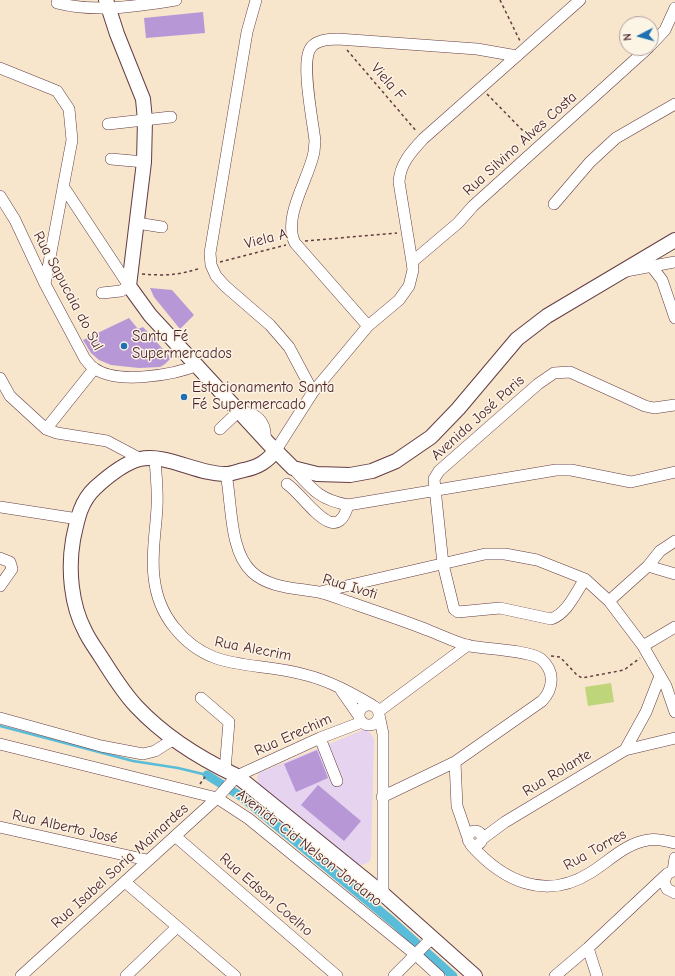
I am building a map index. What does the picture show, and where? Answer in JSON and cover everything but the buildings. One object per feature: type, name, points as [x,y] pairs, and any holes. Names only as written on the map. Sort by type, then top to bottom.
[{"type":"main road","points":[[107,4],[142,99],[146,120],[144,162],[130,280],[150,315],[198,365],[265,440],[293,468],[317,474],[350,475],[372,471],[396,462],[431,437],[458,410],[517,339],[547,316],[675,240]]},
{"type":"main road","points":[[141,459],[155,459],[209,472],[226,474],[256,468],[268,460],[276,450]]},
{"type":"main road","name":"Avenida Cid Nelson Jordano","points":[[141,459],[120,469],[94,489],[83,503],[71,553],[72,590],[77,612],[85,631],[117,682],[130,700],[174,739],[231,776],[383,894],[423,947],[475,976]]},
{"type":"street","points":[[57,3],[67,6],[176,0]]},
{"type":"street","points":[[256,0],[247,32],[211,246],[211,265],[224,286],[270,325],[289,347],[313,392]]},
{"type":"street","points":[[276,450],[313,392],[368,326],[399,300],[409,286],[413,270],[401,204],[400,174],[409,155],[424,139],[580,0]]},
{"type":"street","points":[[659,36],[664,30],[675,8]]},
{"type":"street","points":[[368,326],[294,243],[292,237],[291,221],[314,152],[315,141],[306,69],[307,55],[310,48],[319,41],[338,39],[520,53]]},
{"type":"street","name":"Rua Silvino Alves Costa","points":[[412,262],[453,227],[639,56]]},
{"type":"street","points":[[0,68],[57,91],[65,100],[72,119],[72,140],[45,284]]},
{"type":"street","points":[[554,204],[585,168],[616,138],[675,104]]},
{"type":"street","points":[[108,124],[171,117]]},
{"type":"street","points":[[111,158],[144,162]]},
{"type":"street","points":[[63,186],[130,280],[121,291],[102,293]]},
{"type":"street","name":"Rua Sapucaia do Sul","points":[[0,196],[14,220],[45,284],[85,359],[94,369],[113,375],[157,376],[183,371],[198,365]]},
{"type":"street","points":[[137,223],[162,227]]},
{"type":"street","points":[[622,272],[652,267],[674,261]]},
{"type":"street","points":[[652,267],[662,280],[675,318]]},
{"type":"street","points":[[46,429],[94,369]]},
{"type":"street","name":"Avenida José Paris","points":[[434,490],[434,479],[440,471],[538,384],[554,373],[570,372],[645,406],[654,408],[675,406]]},
{"type":"street","points":[[0,378],[3,393],[46,429],[57,433],[107,441],[141,459]]},
{"type":"street","points":[[220,429],[239,411]]},
{"type":"street","name":"Rua Alecrim","points":[[155,459],[157,505],[153,558],[154,577],[158,598],[166,616],[184,640],[203,654],[229,662],[298,673],[322,679],[340,687],[377,711]]},
{"type":"street","points":[[293,468],[314,491],[326,499],[348,505],[556,470],[571,470],[631,482],[675,472]]},
{"type":"street","name":"Rua Ivoti","points":[[226,474],[236,545],[244,563],[252,572],[264,580],[282,586],[320,592],[403,620],[468,645],[540,658]]},
{"type":"street","points":[[287,484],[326,522],[335,523],[340,521],[345,517],[348,505]]},
{"type":"street","points":[[434,490],[443,564],[452,605],[458,612],[500,608],[551,619],[558,616],[564,610],[585,579]]},
{"type":"street","points":[[0,507],[78,519]]},
{"type":"street","points":[[609,601],[648,566],[664,548],[675,541]]},
{"type":"street","points":[[320,592],[485,554],[505,554],[537,560],[585,579],[609,601],[646,649],[660,676],[670,684],[675,712]]},
{"type":"street","points":[[0,586],[12,569],[5,560]]},
{"type":"street","points":[[648,566],[675,574]]},
{"type":"street","points":[[646,649],[675,627]]},
{"type":"street","points":[[364,721],[363,708],[377,711],[468,645]]},
{"type":"street","points":[[382,796],[455,762],[532,709],[549,695],[552,679],[550,670],[540,658]]},
{"type":"street","points":[[625,750],[646,712],[660,676]]},
{"type":"street","points":[[340,687],[364,721],[375,730],[382,750]]},
{"type":"street","points":[[201,698],[229,722],[231,776]]},
{"type":"street","points":[[364,721],[376,723],[377,711]]},
{"type":"street","points":[[377,711],[382,734],[383,894]]},
{"type":"street","points":[[0,718],[101,746],[143,754],[155,751],[174,739]]},
{"type":"street","name":"Rua Erechim","points":[[231,776],[364,721]]},
{"type":"street","points":[[320,738],[337,781]]},
{"type":"street","points":[[625,750],[675,738]]},
{"type":"street","name":"Avenida Cid Nelson Jordano","points":[[0,744],[220,795],[249,819],[423,947],[439,976]]},
{"type":"street","name":"Rua Rolante","points":[[476,838],[625,750]]},
{"type":"street","name":"Rua Torres","points":[[455,762],[457,806],[461,815],[492,864],[520,882],[545,887],[568,883],[588,874],[634,844],[649,839],[674,845]]},
{"type":"street","name":"Rua Isabel Soria Mainardes","points":[[21,976],[220,795],[231,776]]},
{"type":"street","name":"Rua Alberto José","points":[[0,827],[147,860]]},
{"type":"street","name":"Rua Edson Coelho","points":[[175,836],[337,976]]},
{"type":"street","points":[[673,893],[665,886],[675,858]]},
{"type":"street","points":[[555,976],[671,872]]},
{"type":"street","points":[[125,882],[235,976]]},
{"type":"street","points":[[640,900],[657,893],[673,893]]},
{"type":"street","points":[[126,976],[177,927]]},
{"type":"street","points":[[394,976],[423,947]]},
{"type":"street","points":[[588,948],[597,976]]},
{"type":"path","points":[[500,0],[520,53]]},
{"type":"path","name":"Viela F","points":[[338,39],[424,139]]},
{"type":"path","points":[[482,88],[539,147]]},
{"type":"path","name":"Viela A","points":[[130,280],[178,275],[250,253],[294,243],[407,232]]},
{"type":"path","points":[[540,658],[555,656],[560,657],[577,675],[582,678],[624,670],[646,649]]},
{"type":"path","points":[[202,782],[209,772]]},
{"type":"shaded area","points":[[363,730],[367,730],[374,740],[371,858],[369,862],[362,865],[355,863],[259,786],[257,778],[259,773]]},
{"type":"green space","points":[[611,683],[614,702],[588,706],[585,687]]},
{"type":"waterway","points":[[0,726],[133,761],[178,768],[207,775]]},
{"type":"waterway","points":[[207,775],[242,797],[392,921],[453,976]]},
{"type":"place","name":"Santa Fé Supermercados","points":[[124,346]]},
{"type":"place","name":"Estacionamento Santa Fé Supermercado","points":[[184,397]]}]
